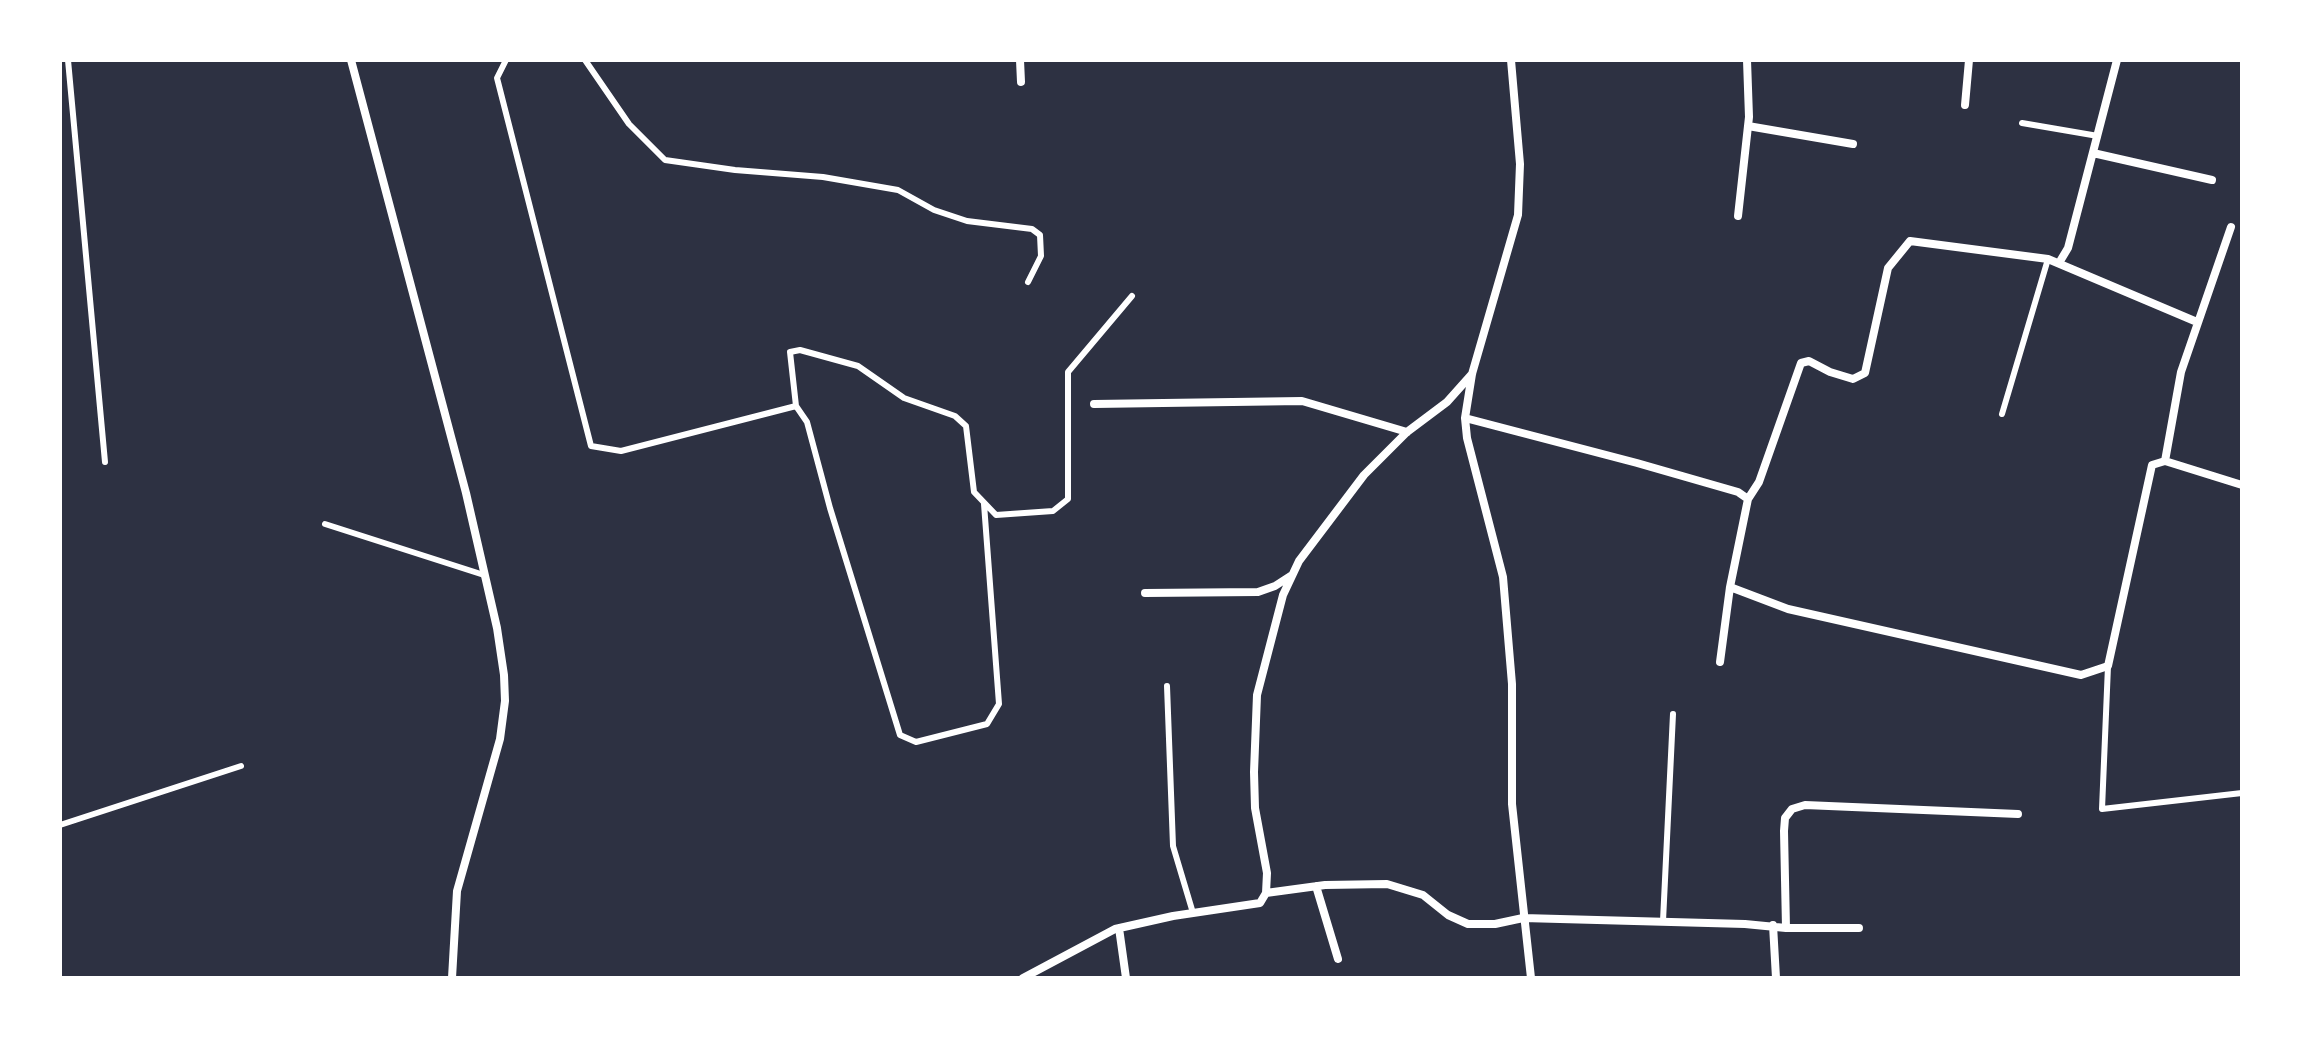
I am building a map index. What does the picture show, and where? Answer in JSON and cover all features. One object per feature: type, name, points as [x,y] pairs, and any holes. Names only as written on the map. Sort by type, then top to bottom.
[{"type":"street","points":[[351,60],[466,493],[502,652],[505,701],[500,739],[457,891],[452,978]]},
{"type":"street","points":[[1020,60],[1021,82]]},
{"type":"street","points":[[1511,60],[1520,164],[1518,215],[1472,374],[1465,418],[1503,577],[1512,684],[1512,804],[1531,978]]},
{"type":"street","points":[[1738,216],[1748,126],[1747,60]]},
{"type":"street","points":[[1965,105],[1969,60]]},
{"type":"street","points":[[2059,263],[2068,248],[2117,60]]},
{"type":"street","points":[[1748,126],[1853,144]]},
{"type":"street","points":[[2093,153],[2212,180]]},
{"type":"street","points":[[2165,461],[2181,372],[2231,227]]},
{"type":"street","points":[[1720,662],[1730,587],[1748,499],[1759,482],[1801,363],[1809,361],[1853,379],[1865,373],[1879,296],[1888,268],[1910,241],[2048,259],[2197,322]]},
{"type":"street","points":[[1023,978],[1119,928],[1260,903],[1266,893],[1267,873],[1255,808],[1257,695],[1283,595],[1299,561],[1364,475],[1407,432],[1447,402],[1472,374]]},
{"type":"street","points":[[1094,404],[1302,401],[1407,432]]},
{"type":"street","points":[[1465,418],[1666,471],[1738,492],[1748,499]]},
{"type":"street","points":[[1730,587],[1788,609],[2081,675],[2108,666],[2152,465],[2165,461],[2242,485]]},
{"type":"street","points":[[1145,593],[1258,592],[1293,575]]},
{"type":"street","points":[[1786,928],[1784,831],[1785,818],[1792,809],[1805,805],[2018,814]]},
{"type":"street","points":[[1266,893],[1316,886],[1387,884],[1423,895],[1448,915],[1468,924],[1495,924],[1523,918],[1859,928]]},
{"type":"street","points":[[1316,886],[1338,959]]},
{"type":"street","points":[[1773,925],[1776,978]]},
{"type":"street","points":[[1119,928],[1126,978]]},
{"type":"lane","points":[[68,60],[105,462]]},
{"type":"lane","points":[[506,60],[497,78],[591,446],[621,451],[796,406]]},
{"type":"lane","points":[[585,60],[629,124],[665,160],[735,170],[823,177],[898,190],[934,210],[967,221],[1032,229],[1040,235],[1041,256],[1028,282]]},
{"type":"lane","points":[[2022,123],[2098,136]]},
{"type":"lane","points":[[2002,414],[2048,259]]},
{"type":"lane","points":[[984,504],[999,704],[987,724],[916,742],[900,735],[830,508],[807,422],[796,406],[789,367],[790,352],[800,350],[858,366],[904,398],[955,416],[966,426],[974,492],[996,515],[1053,511],[1068,499],[1068,372],[1132,296]]},
{"type":"lane","points":[[325,524],[484,575]]},
{"type":"lane","points":[[2108,666],[2102,809],[2242,793]]},
{"type":"lane","points":[[1167,686],[1173,846],[1193,913]]},
{"type":"lane","points":[[1663,921],[1673,714]]},
{"type":"lane","points":[[60,825],[241,766]]}]
